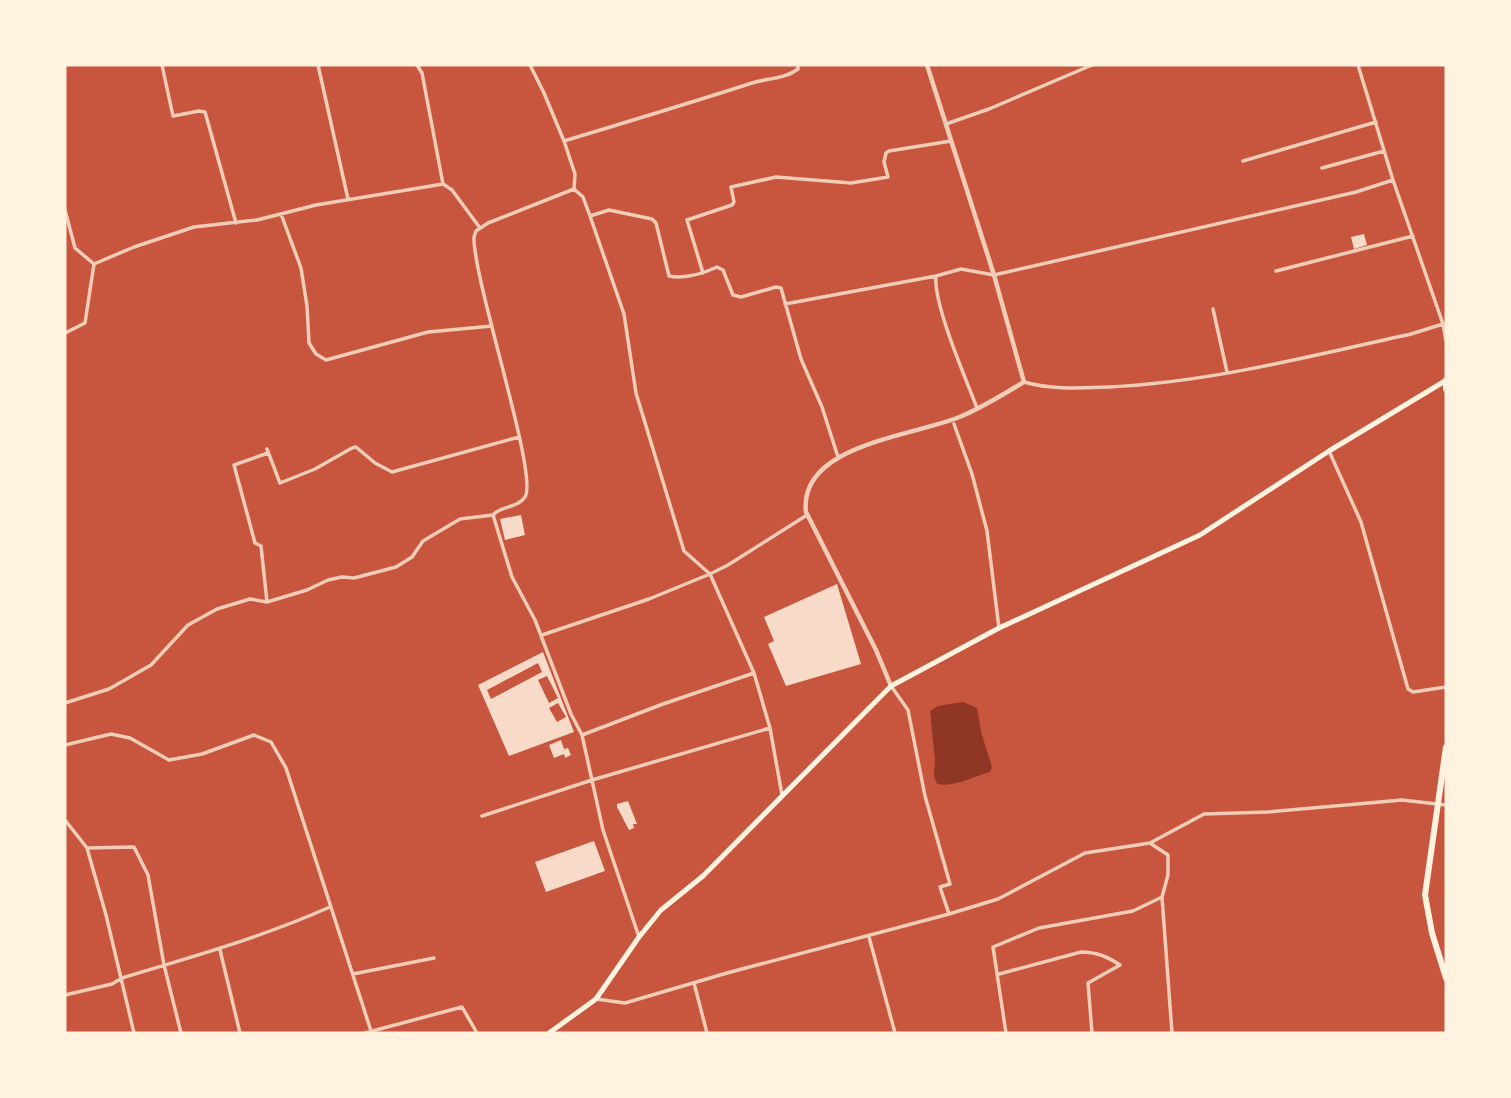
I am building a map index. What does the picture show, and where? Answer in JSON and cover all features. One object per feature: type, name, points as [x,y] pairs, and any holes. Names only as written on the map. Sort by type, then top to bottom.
[{"type":"highway","points":[[1446,381],[1446,389]]},
{"type":"highway","points":[[1446,747],[1442,805],[1425,895],[1430,924],[1446,978]]},
{"type":"main road","points":[[549,1033],[596,999],[639,937],[661,911],[703,876],[891,686],[999,628],[1200,535],[1329,451],[1446,381]]},
{"type":"street","points":[[162,65],[173,116],[199,111],[205,113],[236,223]]},
{"type":"street","points":[[318,65],[348,200]]},
{"type":"street","points":[[417,65],[422,73],[443,184]]},
{"type":"street","points":[[530,65],[564,141],[575,174],[574,189]]},
{"type":"street","points":[[564,141],[760,81],[790,75],[798,69],[798,65]]},
{"type":"street","points":[[927,65],[994,275],[1024,382]]},
{"type":"street","points":[[946,124],[989,109],[1092,65]]},
{"type":"street","points":[[1358,65],[1393,180],[1443,324],[1446,341]]},
{"type":"street","points":[[1243,161],[1376,122]]},
{"type":"street","points":[[703,273],[687,220],[732,205],[734,202],[731,187],[775,177],[851,183],[881,179],[888,177],[884,162],[889,151],[951,141]]},
{"type":"street","points":[[1322,168],[1384,150]]},
{"type":"street","points":[[785,304],[961,269],[994,275],[1356,192],[1393,180]]},
{"type":"street","points":[[65,333],[85,323],[94,264],[194,227],[236,223],[443,184],[452,190],[480,228]]},
{"type":"street","points":[[574,189],[583,197],[624,314],[636,393],[684,551],[710,574],[754,673],[770,728],[783,797]]},
{"type":"street","points":[[65,703],[109,689],[151,665],[188,625],[217,609],[237,602],[259,599],[267,602],[307,590],[328,580],[354,578],[396,567],[411,557],[423,541],[460,519],[493,515],[525,497],[527,489],[519,437],[482,291],[474,244],[476,231],[574,189]]},
{"type":"street","points":[[65,210],[75,248],[94,264]]},
{"type":"street","points":[[590,216],[609,210],[652,219],[656,223],[669,276],[676,278],[703,273],[717,267],[723,270],[733,295],[741,297],[781,288],[801,359],[822,407],[838,457]]},
{"type":"street","points":[[281,214],[301,268],[309,342],[316,354],[326,360],[428,332],[492,326]]},
{"type":"street","points":[[1276,271],[1413,236]]},
{"type":"street","points":[[936,276],[938,295],[950,338],[977,408]]},
{"type":"street","points":[[1213,309],[1227,372]]},
{"type":"street","points":[[949,915],[940,887],[950,884],[925,796],[908,710],[891,686],[876,650],[807,515],[804,499],[815,474],[845,452],[961,416],[1024,382],[1038,386],[1110,387],[1196,379],[1410,334],[1443,324]]},
{"type":"street","points":[[954,424],[972,474],[986,531],[999,628]]},
{"type":"street","points":[[267,602],[261,546],[255,543],[234,465],[268,451],[280,484],[315,469],[352,447],[356,447],[375,463],[392,472],[519,437]]},
{"type":"street","points":[[1329,451],[1361,522],[1408,689],[1413,692],[1446,687]]},
{"type":"street","points":[[493,515],[512,577],[541,635],[571,714],[582,735],[609,849],[639,937]]},
{"type":"street","points":[[541,635],[649,599],[710,574],[807,515]]},
{"type":"street","points":[[582,735],[754,673]]},
{"type":"street","points":[[482,816],[592,780],[770,728]]},
{"type":"street","points":[[65,745],[111,734],[130,738],[169,760],[202,754],[254,735],[271,743],[286,768],[371,1031]]},
{"type":"street","points":[[596,999],[625,1003],[949,915],[998,899],[1085,853],[1150,843],[1204,814],[1268,812],[1402,800],[1442,805]]},
{"type":"street","points":[[65,820],[87,848],[134,1033]]},
{"type":"street","points":[[1150,843],[1168,855],[1168,875],[1162,897],[1172,1033]]},
{"type":"street","points":[[87,848],[134,847],[148,875],[164,965],[181,1033]]},
{"type":"street","points":[[1006,1033],[993,947],[1039,928],[1133,911],[1162,897]]},
{"type":"street","points":[[65,995],[112,984],[122,978],[220,950],[330,907]]},
{"type":"street","points":[[869,937],[895,1033]]},
{"type":"street","points":[[220,950],[240,1033]]},
{"type":"street","points":[[999,974],[1082,952],[1093,952],[1110,958],[1120,965],[1088,983],[1092,1033]]},
{"type":"street","points":[[353,974],[434,958]]},
{"type":"street","points":[[694,983],[707,1033]]},
{"type":"street","points":[[365,1033],[462,1007],[477,1033]]},
{"type":"shaded area","points":[[963,702],[977,708],[992,767],[990,772],[964,781],[937,784],[934,776],[930,711],[938,706]]},
{"type":"building","points":[[1364,234],[1367,245],[1354,249],[1351,237]]},
{"type":"building","points":[[521,515],[525,535],[505,540],[500,519]]},
{"type":"building","points":[[837,584],[861,664],[786,686],[768,644],[774,641],[764,617]]},
{"type":"building","points":[[543,652],[574,732],[509,756],[478,685]],"holes":[[[538,663],[542,672],[491,699],[487,690]],[[547,676],[558,698],[549,703],[538,680]],[[558,703],[566,717],[557,722],[549,708]]]},
{"type":"building","points":[[561,740],[564,749],[568,748],[571,755],[565,758],[564,754],[554,758],[549,745]]},
{"type":"building","points":[[628,801],[637,824],[633,824],[634,828],[629,830],[617,807],[617,804]]},
{"type":"building","points":[[594,841],[605,871],[546,892],[535,862]]}]
